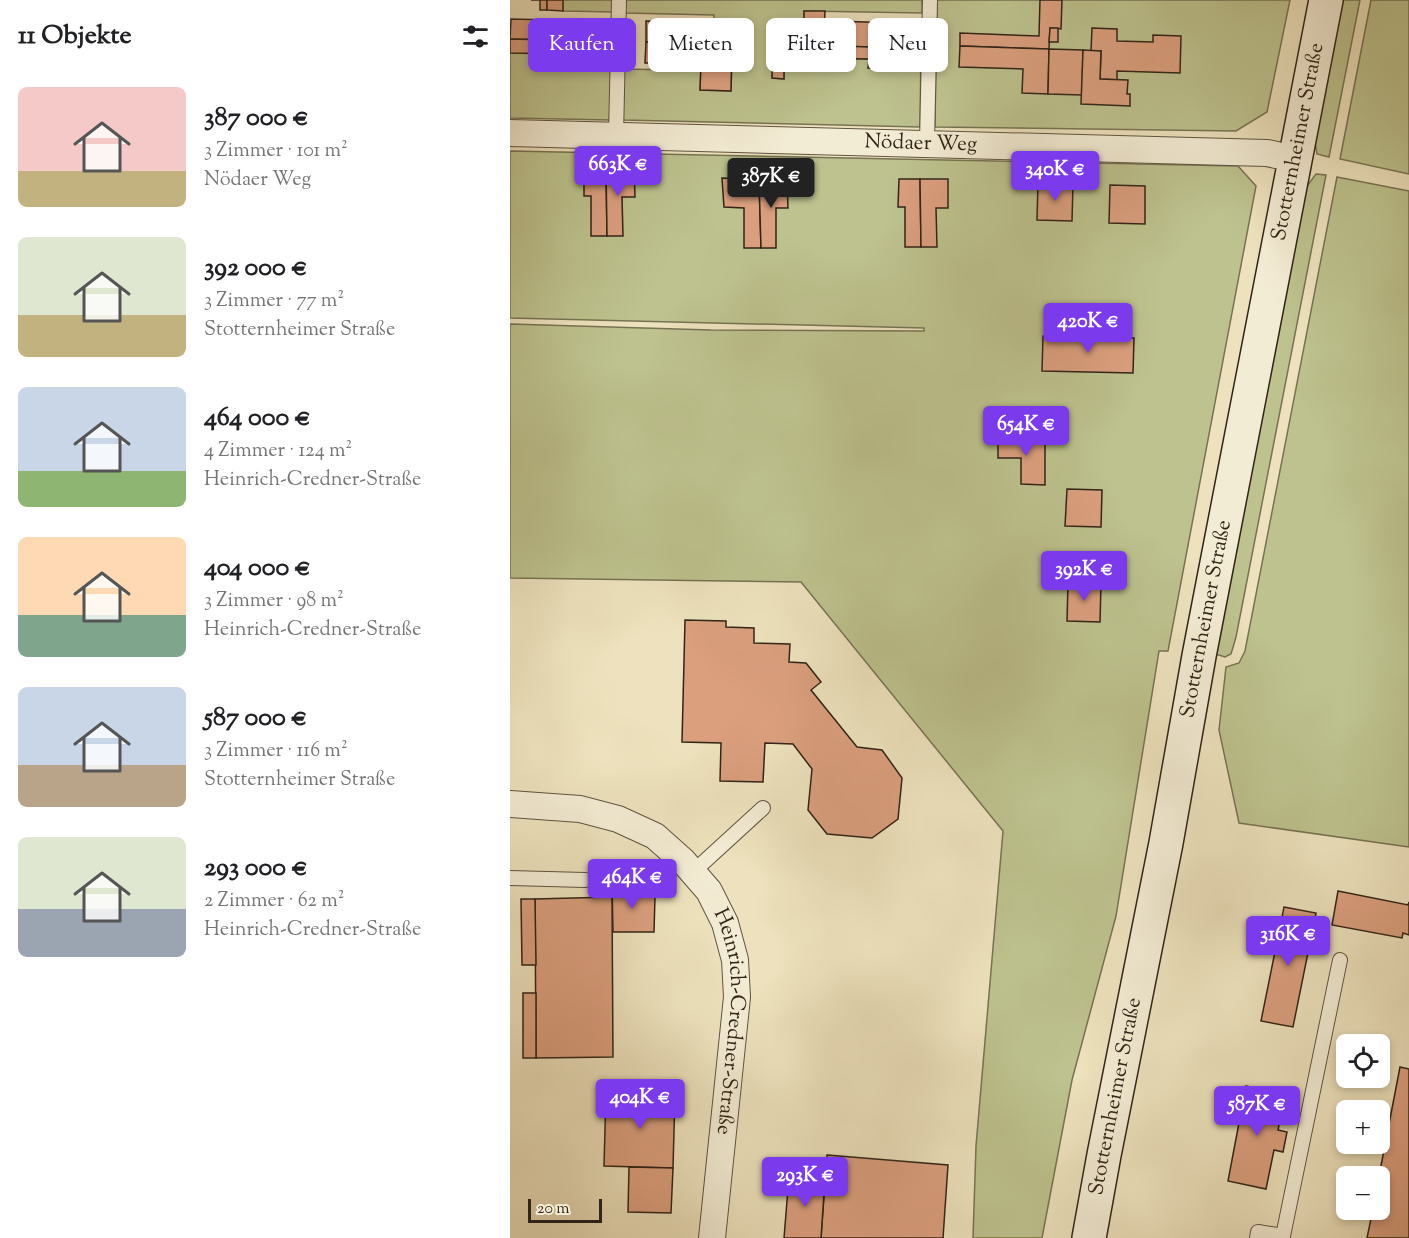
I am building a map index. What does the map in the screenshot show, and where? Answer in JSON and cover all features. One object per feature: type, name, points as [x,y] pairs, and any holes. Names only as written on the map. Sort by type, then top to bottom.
[{"type":"main road","name":"Stotternheimer Straße","points":[[1089,1238],[1326,0]]},
{"type":"street","name":"Nödaer Weg","points":[[510,134],[1267,153],[1295,159]]},
{"type":"street","name":"Heinrich-Credner-Straße","points":[[510,804],[580,809],[618,819],[655,836],[693,872],[709,891],[725,922],[735,960],[737,997],[712,1238]]},
{"type":"lane","points":[[616,136],[618,0]]},
{"type":"lane","points":[[927,143],[930,0]]},
{"type":"lane","points":[[693,872],[763,808]]},
{"type":"lane","points":[[510,878],[585,880]]},
{"type":"lane","points":[[1257,1238],[1258,1232],[1283,1236],[1340,960]]},
{"type":"green space","points":[[563,0],[613,0],[613,12],[563,11]]},
{"type":"green space","points":[[625,0],[922,0],[922,13],[804,11],[804,18],[766,18],[766,72],[772,72],[772,78],[784,79],[784,72],[856,72],[856,59],[868,59],[868,72],[921,72],[920,127],[623,120],[624,72],[636,72],[636,69],[648,69],[648,72],[701,72],[700,90],[731,91],[732,72],[754,72],[754,18],[625,13]]},
{"type":"green space","points":[[937,0],[1290,0],[1267,112],[1236,131],[935,127],[936,72],[948,72],[948,18],[937,18]]},
{"type":"green space","points":[[1339,0],[1360,0],[1329,157],[1317,154],[1313,132]]},
{"type":"green space","points":[[1371,0],[1409,0],[1409,174],[1340,159]]},
{"type":"green space","points":[[510,53],[528,53],[528,72],[611,72],[610,120],[510,118]]},
{"type":"green space","points":[[510,151],[1238,166],[1256,186],[1168,651],[1159,651],[1116,916],[1072,1080],[1042,1238],[973,1238],[976,1146],[1003,831],[801,582],[510,578],[510,324],[711,330],[924,331],[924,328],[510,318]]},
{"type":"green space","points":[[1316,174],[1326,175],[1236,637],[1231,654],[1225,657],[1212,653],[1301,194]]},
{"type":"green space","points":[[1337,177],[1409,191],[1409,847],[1239,823],[1219,730],[1226,667],[1239,663],[1245,651]]},
{"type":"building","points":[[540,0],[547,0],[547,10],[540,10]]},
{"type":"building","points":[[547,0],[563,0],[563,11],[547,10]]},
{"type":"building","points":[[1040,0],[1062,0],[1061,29],[1050,28],[1049,49],[960,46],[960,33],[1039,36]]},
{"type":"building","points":[[804,11],[825,11],[825,18],[804,18]]},
{"type":"building","points":[[511,19],[528,19],[528,39],[510,39]]},
{"type":"building","points":[[646,21],[648,21],[648,42],[646,42]]},
{"type":"building","points":[[856,22],[868,22],[868,47],[856,47]]},
{"type":"building","points":[[1050,28],[1058,28],[1058,42],[1049,42]]},
{"type":"building","points":[[1092,28],[1117,29],[1117,41],[1153,42],[1153,35],[1181,36],[1180,73],[1117,71],[1117,80],[1100,79],[1101,51],[1091,51]]},
{"type":"building","points":[[510,39],[528,39],[528,53],[510,53]]},
{"type":"building","points":[[646,42],[648,42],[648,63],[645,63]]},
{"type":"building","points":[[856,46],[868,47],[868,59],[856,59]]},
{"type":"building","points":[[960,46],[1049,49],[1048,94],[1022,93],[1023,69],[959,67]]},
{"type":"building","points":[[1049,49],[1083,50],[1082,95],[1048,94]]},
{"type":"building","points":[[1083,50],[1101,51],[1100,79],[1128,80],[1127,94],[1130,94],[1130,106],[1081,104]]},
{"type":"building","points":[[701,72],[731,72],[731,91],[700,90]]},
{"type":"building","points":[[772,72],[784,72],[784,79],[772,78]]},
{"type":"building","points":[[584,168],[606,168],[607,236],[591,236],[591,196],[584,196]]},
{"type":"building","points":[[606,168],[634,168],[635,197],[622,197],[623,236],[607,236]]},
{"type":"building","points":[[722,178],[759,180],[761,248],[744,248],[744,208],[724,207]]},
{"type":"building","points":[[787,179],[788,208],[776,208],[776,248],[761,248],[759,180]]},
{"type":"building","points":[[899,179],[920,179],[921,247],[905,247],[905,207],[898,207]]},
{"type":"building","points":[[920,179],[948,179],[948,208],[936,208],[937,247],[921,247]]},
{"type":"building","points":[[1038,183],[1073,184],[1072,221],[1037,220]]},
{"type":"building","points":[[1110,185],[1145,186],[1145,224],[1109,223]]},
{"type":"building","points":[[1043,336],[1134,338],[1133,373],[1042,371]]},
{"type":"building","points":[[998,438],[1045,438],[1045,485],[1021,484],[1021,458],[998,458]]},
{"type":"building","points":[[1067,489],[1102,490],[1101,527],[1065,526]]},
{"type":"building","points":[[1068,583],[1101,584],[1100,622],[1067,621]]},
{"type":"building","points":[[685,620],[726,621],[726,627],[754,628],[754,643],[790,644],[789,662],[806,663],[821,682],[811,690],[857,747],[882,750],[902,778],[898,819],[872,838],[827,834],[808,810],[812,769],[793,744],[765,743],[763,782],[720,781],[721,743],[682,742]]},
{"type":"building","points":[[612,885],[642,885],[641,897],[655,896],[654,932],[613,932]]},
{"type":"building","points":[[1338,891],[1408,905],[1409,902],[1409,935],[1403,933],[1402,938],[1332,925]]},
{"type":"building","points":[[612,897],[613,1057],[536,1058],[535,899]]},
{"type":"building","points":[[521,899],[535,899],[536,965],[522,965]]},
{"type":"building","points":[[1284,907],[1316,913],[1293,1027],[1261,1021]]},
{"type":"building","points":[[523,993],[536,993],[536,1058],[523,1058]]},
{"type":"building","points":[[1400,1067],[1409,1069],[1409,1238],[1367,1238],[1371,1220],[1390,1220],[1390,1166],[1381,1166],[1383,1154],[1390,1154],[1390,1119]]},
{"type":"building","points":[[1246,1086],[1285,1094],[1278,1130],[1287,1132],[1283,1152],[1274,1150],[1266,1189],[1228,1181]]},
{"type":"building","points":[[606,1093],[675,1094],[673,1168],[604,1166]]},
{"type":"building","points":[[827,1155],[948,1165],[943,1238],[821,1238]]},
{"type":"building","points":[[629,1167],[673,1168],[671,1213],[628,1212]]},
{"type":"building","points":[[789,1176],[825,1178],[821,1238],[784,1238]]}]
